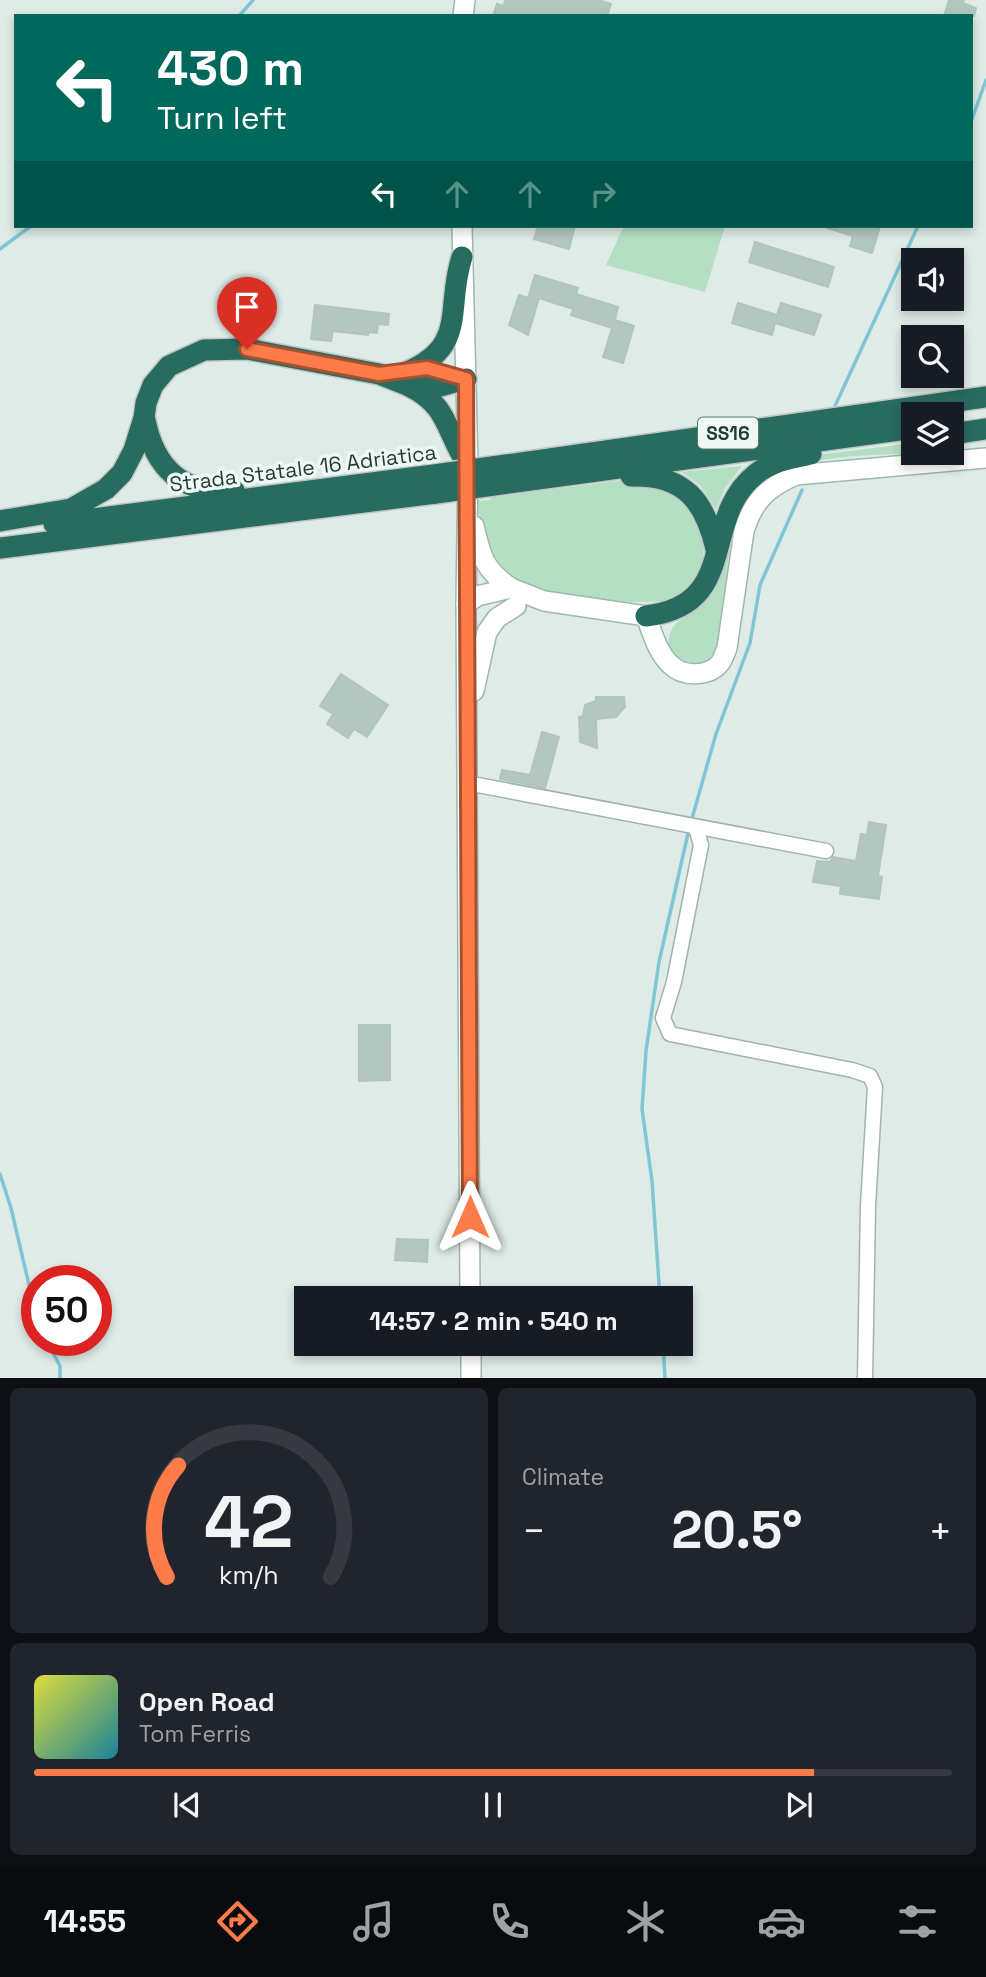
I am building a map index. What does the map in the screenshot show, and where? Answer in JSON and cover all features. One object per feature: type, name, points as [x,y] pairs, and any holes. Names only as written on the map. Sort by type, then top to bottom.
[{"type":"highway","points":[[407,379],[443,346],[452,320],[456,275],[462,257]]},
{"type":"highway","points":[[0,521],[71,509],[99,494],[122,473],[134,450],[153,385],[169,366],[204,350],[247,349],[407,379],[442,411],[456,449],[468,465]]},
{"type":"highway","points":[[407,379],[427,368],[466,379]]},
{"type":"highway","name":"Strada Statale 16 Adriatica","points":[[492,476],[569,456],[986,397]]},
{"type":"highway","points":[[144,418],[149,444],[169,472],[189,486],[205,490],[435,484]]},
{"type":"highway","points":[[964,421],[986,418]]},
{"type":"highway","name":"Strada Statale 16 Adriatica","points":[[0,531],[901,429]]},
{"type":"highway","points":[[964,432],[986,429]]},
{"type":"highway","points":[[646,616],[683,607],[702,590],[717,555],[731,505],[747,482],[772,463],[818,452],[901,442]]},
{"type":"highway","points":[[492,476],[577,482],[653,476],[675,483],[701,506],[710,525],[717,555]]},
{"type":"highway","name":"Strada Statale 16 Adriatica","points":[[0,548],[356,503],[435,484]]},
{"type":"main road","points":[[462,228],[468,465],[466,604],[470,1286]]},
{"type":"main road","points":[[467,511],[473,522],[485,565],[514,597],[646,616],[663,655],[671,666],[684,674],[700,674],[719,665],[727,648],[747,522],[761,496],[777,483],[796,475],[986,458]]},
{"type":"main road","points":[[466,604],[495,609],[514,597]]},
{"type":"main road","points":[[467,716],[487,632],[514,597]]},
{"type":"main road","points":[[471,1356],[471,1378]]},
{"type":"street","points":[[467,783],[826,851]]},
{"type":"street","points":[[696,828],[701,845],[674,982],[663,1018],[670,1034],[852,1070],[870,1076],[874,1087],[868,1206],[865,1378]]},
{"type":"green space","points":[[623,228],[724,228],[705,292],[606,265]]},
{"type":"green space","points":[[901,444],[901,454],[845,457],[791,467],[768,478],[750,494],[738,515],[731,541],[719,638],[714,654],[705,663],[698,665],[678,659],[670,648],[672,629],[700,600],[748,486],[809,456]]},
{"type":"green space","points":[[742,466],[725,488],[716,509],[701,486],[682,472]]},
{"type":"green space","points":[[634,479],[663,485],[695,511],[701,525],[704,548],[698,571],[692,582],[674,597],[660,601],[618,601],[546,590],[510,579],[496,568],[488,556],[481,533],[478,501]]},
{"type":"building","points":[[505,0],[599,0],[611,4],[608,14],[494,14],[497,4],[504,6]]},
{"type":"building","points":[[949,0],[964,0],[963,3],[976,8],[974,16],[945,14]]},
{"type":"building","points":[[537,228],[574,228],[569,249],[534,239]]},
{"type":"building","points":[[827,228],[879,228],[872,253],[850,246],[853,236]]},
{"type":"building","points":[[755,242],[834,267],[828,287],[749,262]]},
{"type":"building","points":[[535,275],[578,288],[576,294],[618,307],[615,320],[634,326],[623,363],[603,357],[614,322],[612,328],[571,315],[573,309],[539,298],[528,335],[509,325],[519,295],[528,298]]},
{"type":"building","points":[[738,303],[777,315],[781,303],[821,315],[814,335],[775,323],[772,335],[732,323]]},
{"type":"building","points":[[315,305],[389,314],[388,325],[378,324],[377,333],[369,332],[368,335],[333,331],[331,341],[311,339]]},
{"type":"building","points":[[341,674],[388,705],[367,737],[354,729],[348,738],[327,724],[333,714],[320,706]]},
{"type":"building","points":[[596,697],[624,697],[625,707],[616,717],[596,719],[597,748],[580,742],[579,717],[583,716],[585,705],[596,701]]},
{"type":"building","points":[[542,732],[559,737],[545,788],[500,779],[502,770],[530,775]]},
{"type":"building","points":[[869,822],[886,825],[878,876],[882,877],[879,899],[840,894],[841,886],[813,882],[817,861],[830,862],[833,857],[856,861],[861,834],[867,835]]},
{"type":"building","points":[[359,1025],[390,1025],[390,1080],[359,1081]]},
{"type":"building","points":[[397,1239],[428,1240],[427,1262],[395,1260]]},
{"type":"waterway","points":[[241,14],[253,0]]},
{"type":"waterway","points":[[973,116],[986,80]]},
{"type":"waterway","points":[[0,249],[28,228]]},
{"type":"waterway","points":[[835,406],[917,228]]},
{"type":"waterway","points":[[691,822],[716,734],[750,643],[760,585],[802,490]]},
{"type":"waterway","points":[[659,1286],[652,1181],[642,1109],[646,1051],[659,962],[689,829]]},
{"type":"waterway","points":[[0,1174],[24,1265]]},
{"type":"waterway","points":[[55,1356],[60,1366],[60,1378]]},
{"type":"waterway","points":[[664,1356],[665,1378]]},
{"type":"route","points":[[247,349],[379,374],[427,368],[466,379],[470,1217]]}]
